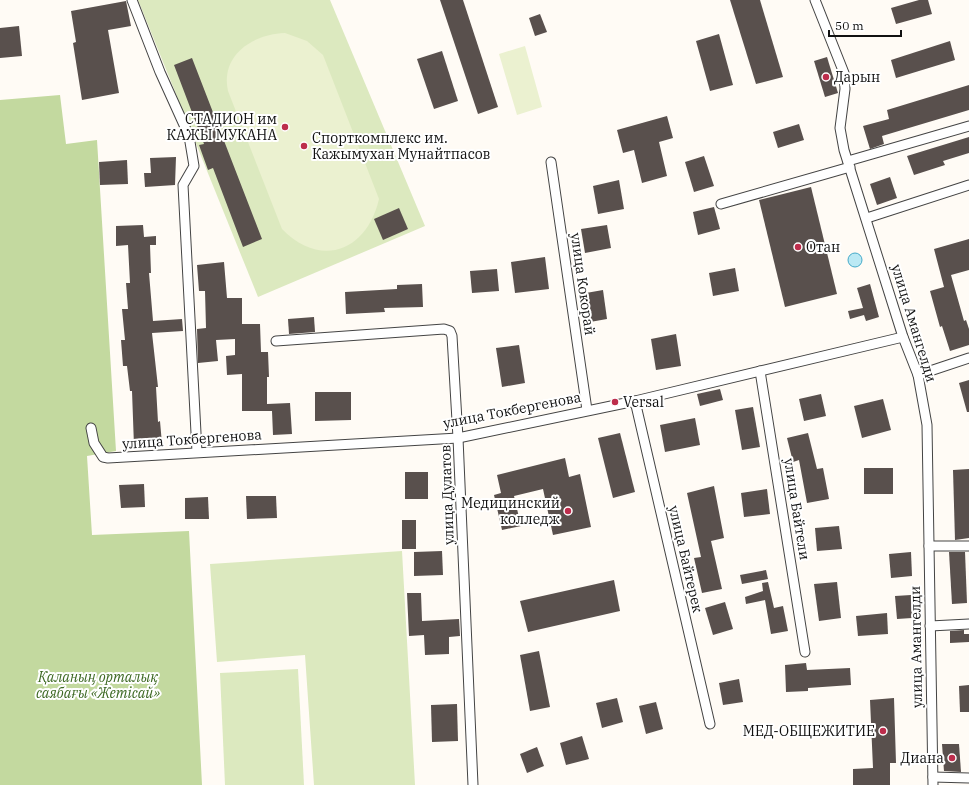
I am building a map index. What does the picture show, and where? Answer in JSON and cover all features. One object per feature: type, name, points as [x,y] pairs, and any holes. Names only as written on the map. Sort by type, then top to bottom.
[{"type":"street","points":[[132,0],[160,72],[189,136],[194,166],[183,185],[197,452]]},
{"type":"street","name":"улица Амангелди","points":[[815,0],[844,73],[845,89],[840,128],[849,164],[903,336],[918,375],[927,425],[933,781]]},
{"type":"street","points":[[721,204],[969,126]]},
{"type":"street","name":"улица Кокорай","points":[[551,162],[587,410]]},
{"type":"street","points":[[867,218],[969,185]]},
{"type":"street","name":"улица Дулатов","points":[[276,340],[444,329],[450,331],[452,336],[458,438],[473,785]]},
{"type":"street","name":"улица Токбергенова","points":[[91,428],[94,443],[103,458],[458,438],[635,401],[903,336]]},
{"type":"street","points":[[918,375],[969,358]]},
{"type":"street","name":"улица Байтели","points":[[760,371],[806,652]]},
{"type":"street","name":"улица Байтерек","points":[[635,401],[710,724]]},
{"type":"street","points":[[929,546],[969,546]]},
{"type":"street","points":[[930,626],[969,624]]},
{"type":"street","points":[[933,781],[969,778]]},
{"type":"green space","points":[[138,0],[330,0],[425,226],[258,297]]},
{"type":"green space","name":"Спорткомплекс им. Кажымухан Мунайтпасов","points":[[285,33],[307,41],[323,55],[379,199],[373,217],[364,231],[353,242],[341,248],[327,251],[312,248],[297,241],[282,229],[228,91],[227,78],[229,67],[234,57],[251,42],[261,37]]},
{"type":"green space","points":[[525,46],[542,107],[517,115],[499,54]]},
{"type":"green space","name":"Қаланың орталық саябағы «Жетісай»","points":[[60,95],[66,144],[97,140],[116,451],[87,456],[92,535],[189,531],[202,785],[0,785],[0,100]]},
{"type":"green space","points":[[402,551],[415,785],[314,785],[305,655],[217,662],[210,564]]},
{"type":"green space","points":[[298,669],[304,785],[225,785],[220,673]]},
{"type":"water","points":[[852,253],[858,253],[862,257],[862,263],[858,267],[852,267],[848,263],[848,257]]},
{"type":"building","points":[[440,0],[463,0],[498,107],[478,114]]},
{"type":"building","points":[[730,0],[760,0],[783,77],[756,84]]},
{"type":"building","points":[[919,0],[928,0],[932,14],[896,24],[891,8]]},
{"type":"building","points":[[126,1],[131,26],[108,30],[119,93],[82,100],[73,43],[76,42],[71,11]]},
{"type":"building","points":[[540,14],[547,32],[535,36],[529,18]]},
{"type":"building","points":[[19,26],[22,56],[0,58],[0,28]]},
{"type":"building","points":[[719,34],[733,85],[710,91],[696,41]]},
{"type":"building","points":[[950,41],[955,60],[896,78],[891,60]]},
{"type":"building","points":[[442,51],[458,101],[434,109],[417,59]]},
{"type":"building","name":"Дарын","points":[[827,57],[838,93],[825,97],[814,61]]},
{"type":"building","points":[[192,58],[262,239],[243,247],[213,168],[208,170],[199,145],[204,144],[174,65]]},
{"type":"building","points":[[969,85],[969,110],[882,136],[884,144],[870,149],[863,126],[889,119],[887,110]]},
{"type":"building","points":[[667,116],[673,138],[659,142],[667,176],[642,183],[634,150],[623,153],[617,130]]},
{"type":"building","points":[[799,124],[804,140],[778,148],[773,132]]},
{"type":"building","points":[[969,137],[969,153],[943,161],[945,165],[914,175],[907,156]]},
{"type":"building","points":[[704,156],[714,186],[694,192],[685,162]]},
{"type":"building","points":[[176,157],[175,185],[145,187],[144,173],[151,173],[150,158]]},
{"type":"building","points":[[127,160],[128,184],[100,185],[99,162]]},
{"type":"building","points":[[890,177],[897,198],[877,205],[870,184]]},
{"type":"building","points":[[619,180],[624,209],[598,214],[593,186]]},
{"type":"building","name":"Отан","points":[[811,187],[837,294],[785,307],[759,200]]},
{"type":"building","points":[[714,207],[720,229],[698,235],[693,212]]},
{"type":"building","points":[[399,208],[408,229],[383,240],[374,219]]},
{"type":"building","points":[[143,225],[144,237],[156,236],[156,245],[150,245],[151,273],[149,273],[153,321],[182,319],[183,331],[152,333],[158,387],[156,387],[158,422],[160,421],[162,444],[134,446],[132,391],[130,391],[127,366],[123,366],[121,340],[125,340],[122,309],[128,309],[126,283],[130,283],[128,245],[116,246],[116,226]]},
{"type":"building","points":[[607,225],[611,248],[585,253],[581,229]]},
{"type":"building","points":[[969,239],[969,270],[951,275],[964,321],[966,320],[969,329],[969,345],[950,351],[942,326],[940,327],[930,291],[944,287],[934,249]]},
{"type":"building","points":[[545,257],[549,289],[515,293],[511,262]]},
{"type":"building","points":[[224,262],[227,298],[242,298],[242,324],[260,324],[261,352],[268,352],[269,377],[267,377],[267,404],[290,403],[292,434],[273,435],[272,411],[242,411],[242,374],[227,375],[226,356],[235,355],[235,339],[216,340],[218,361],[198,363],[197,329],[206,328],[205,291],[199,291],[197,265]]},
{"type":"building","points":[[735,268],[739,291],[713,296],[709,273]]},
{"type":"building","points":[[497,269],[499,291],[472,293],[470,271]]},
{"type":"building","points":[[422,284],[423,307],[384,308],[385,312],[346,314],[345,292],[397,289],[397,285]]},
{"type":"building","points":[[870,284],[879,317],[866,321],[864,315],[850,319],[848,311],[863,308],[857,288]]},
{"type":"building","points":[[603,290],[607,319],[590,322],[586,293]]},
{"type":"building","points":[[314,317],[315,332],[289,334],[288,319]]},
{"type":"building","points":[[676,334],[681,366],[656,370],[651,339]]},
{"type":"building","points":[[519,345],[525,383],[502,387],[496,348]]},
{"type":"building","points":[[969,380],[969,412],[967,412],[959,383]]},
{"type":"building","points":[[720,389],[723,400],[700,406],[697,394]]},
{"type":"building","points":[[315,392],[351,392],[351,420],[315,421]]},
{"type":"building","points":[[821,394],[826,416],[804,421],[799,399]]},
{"type":"building","points":[[883,399],[891,430],[862,438],[854,406]]},
{"type":"building","points":[[753,407],[760,447],[742,450],[735,410]]},
{"type":"building","points":[[695,418],[700,445],[665,452],[660,425]]},
{"type":"building","points":[[620,433],[635,492],[613,498],[598,438]]},
{"type":"building","points":[[808,433],[817,469],[823,468],[829,499],[807,503],[799,460],[793,462],[787,438]]},
{"type":"building","name":"Медицинский колледж","points":[[565,458],[569,477],[580,474],[591,527],[553,535],[543,489],[514,496],[521,526],[502,530],[494,495],[501,493],[497,475]]},
{"type":"building","points":[[864,468],[893,468],[893,494],[864,494]]},
{"type":"building","points":[[969,469],[969,538],[955,540],[953,470]]},
{"type":"building","points":[[405,472],[428,472],[428,499],[405,499]]},
{"type":"building","points":[[144,484],[145,507],[121,508],[119,485]]},
{"type":"building","points":[[714,486],[724,538],[711,541],[722,589],[702,593],[694,558],[701,557],[687,493]]},
{"type":"building","points":[[767,489],[770,514],[744,517],[741,493]]},
{"type":"building","points":[[246,496],[276,496],[277,518],[247,519]]},
{"type":"building","points":[[208,497],[209,519],[185,519],[185,498]]},
{"type":"building","points":[[402,520],[416,520],[416,549],[402,549]]},
{"type":"building","points":[[839,526],[842,549],[817,551],[815,528]]},
{"type":"building","points":[[442,551],[443,575],[414,576],[414,552]]},
{"type":"building","points":[[911,552],[912,576],[891,578],[889,554]]},
{"type":"building","points":[[949,552],[965,552],[967,603],[952,604]]},
{"type":"building","points":[[766,570],[768,579],[742,584],[740,575]]},
{"type":"building","points":[[614,580],[620,611],[528,632],[520,601]]},
{"type":"building","points":[[768,582],[774,608],[783,606],[788,631],[771,634],[765,600],[746,604],[745,597],[763,591],[762,583]]},
{"type":"building","points":[[837,582],[841,618],[819,621],[814,584]]},
{"type":"building","points":[[407,593],[421,593],[422,621],[459,619],[460,636],[449,637],[449,654],[425,655],[424,635],[409,636]]},
{"type":"building","points":[[911,595],[912,618],[897,619],[895,596]]},
{"type":"building","points":[[725,602],[733,629],[713,635],[705,608]]},
{"type":"building","points":[[887,613],[888,634],[858,636],[856,616]]},
{"type":"building","points":[[964,630],[964,634],[969,634],[969,642],[950,643],[950,631]]},
{"type":"building","points":[[539,651],[550,707],[530,711],[520,655]]},
{"type":"building","points":[[806,663],[807,670],[850,668],[851,685],[808,688],[808,691],[786,692],[785,665]]},
{"type":"building","points":[[739,679],[743,702],[723,705],[719,683]]},
{"type":"building","points":[[969,685],[969,712],[960,712],[959,686]]},
{"type":"building","points":[[617,698],[623,722],[602,728],[596,703]]},
{"type":"building","name":"МЕД-ОБЩЕЖИТИЕ","points":[[894,698],[896,763],[890,763],[890,785],[853,785],[853,769],[873,768],[870,700]]},
{"type":"building","points":[[656,702],[663,729],[646,734],[639,706]]},
{"type":"building","points":[[457,704],[458,741],[432,742],[431,705]]},
{"type":"building","points":[[582,736],[589,759],[566,765],[560,743]]},
{"type":"building","name":"Диана","points":[[942,744],[959,744],[961,772],[944,771]]},
{"type":"building","points":[[537,747],[544,766],[527,773],[520,754]]},
{"type":"place","name":"Дарын","points":[[826,77]]},
{"type":"place","name":"СТАДИОН им КАЖЫ МУКАНА","points":[[285,127]]},
{"type":"place","name":"Спорткомплекс им. Кажымухан Мунайтпасов","points":[[304,146]]},
{"type":"place","name":"Отан","points":[[798,247]]},
{"type":"place","name":"Versal","points":[[615,402]]},
{"type":"place","name":"Медицинский колледж","points":[[568,511]]},
{"type":"place","name":"МЕД-ОБЩЕЖИТИЕ","points":[[883,731]]},
{"type":"place","name":"Диана","points":[[952,758]]}]
